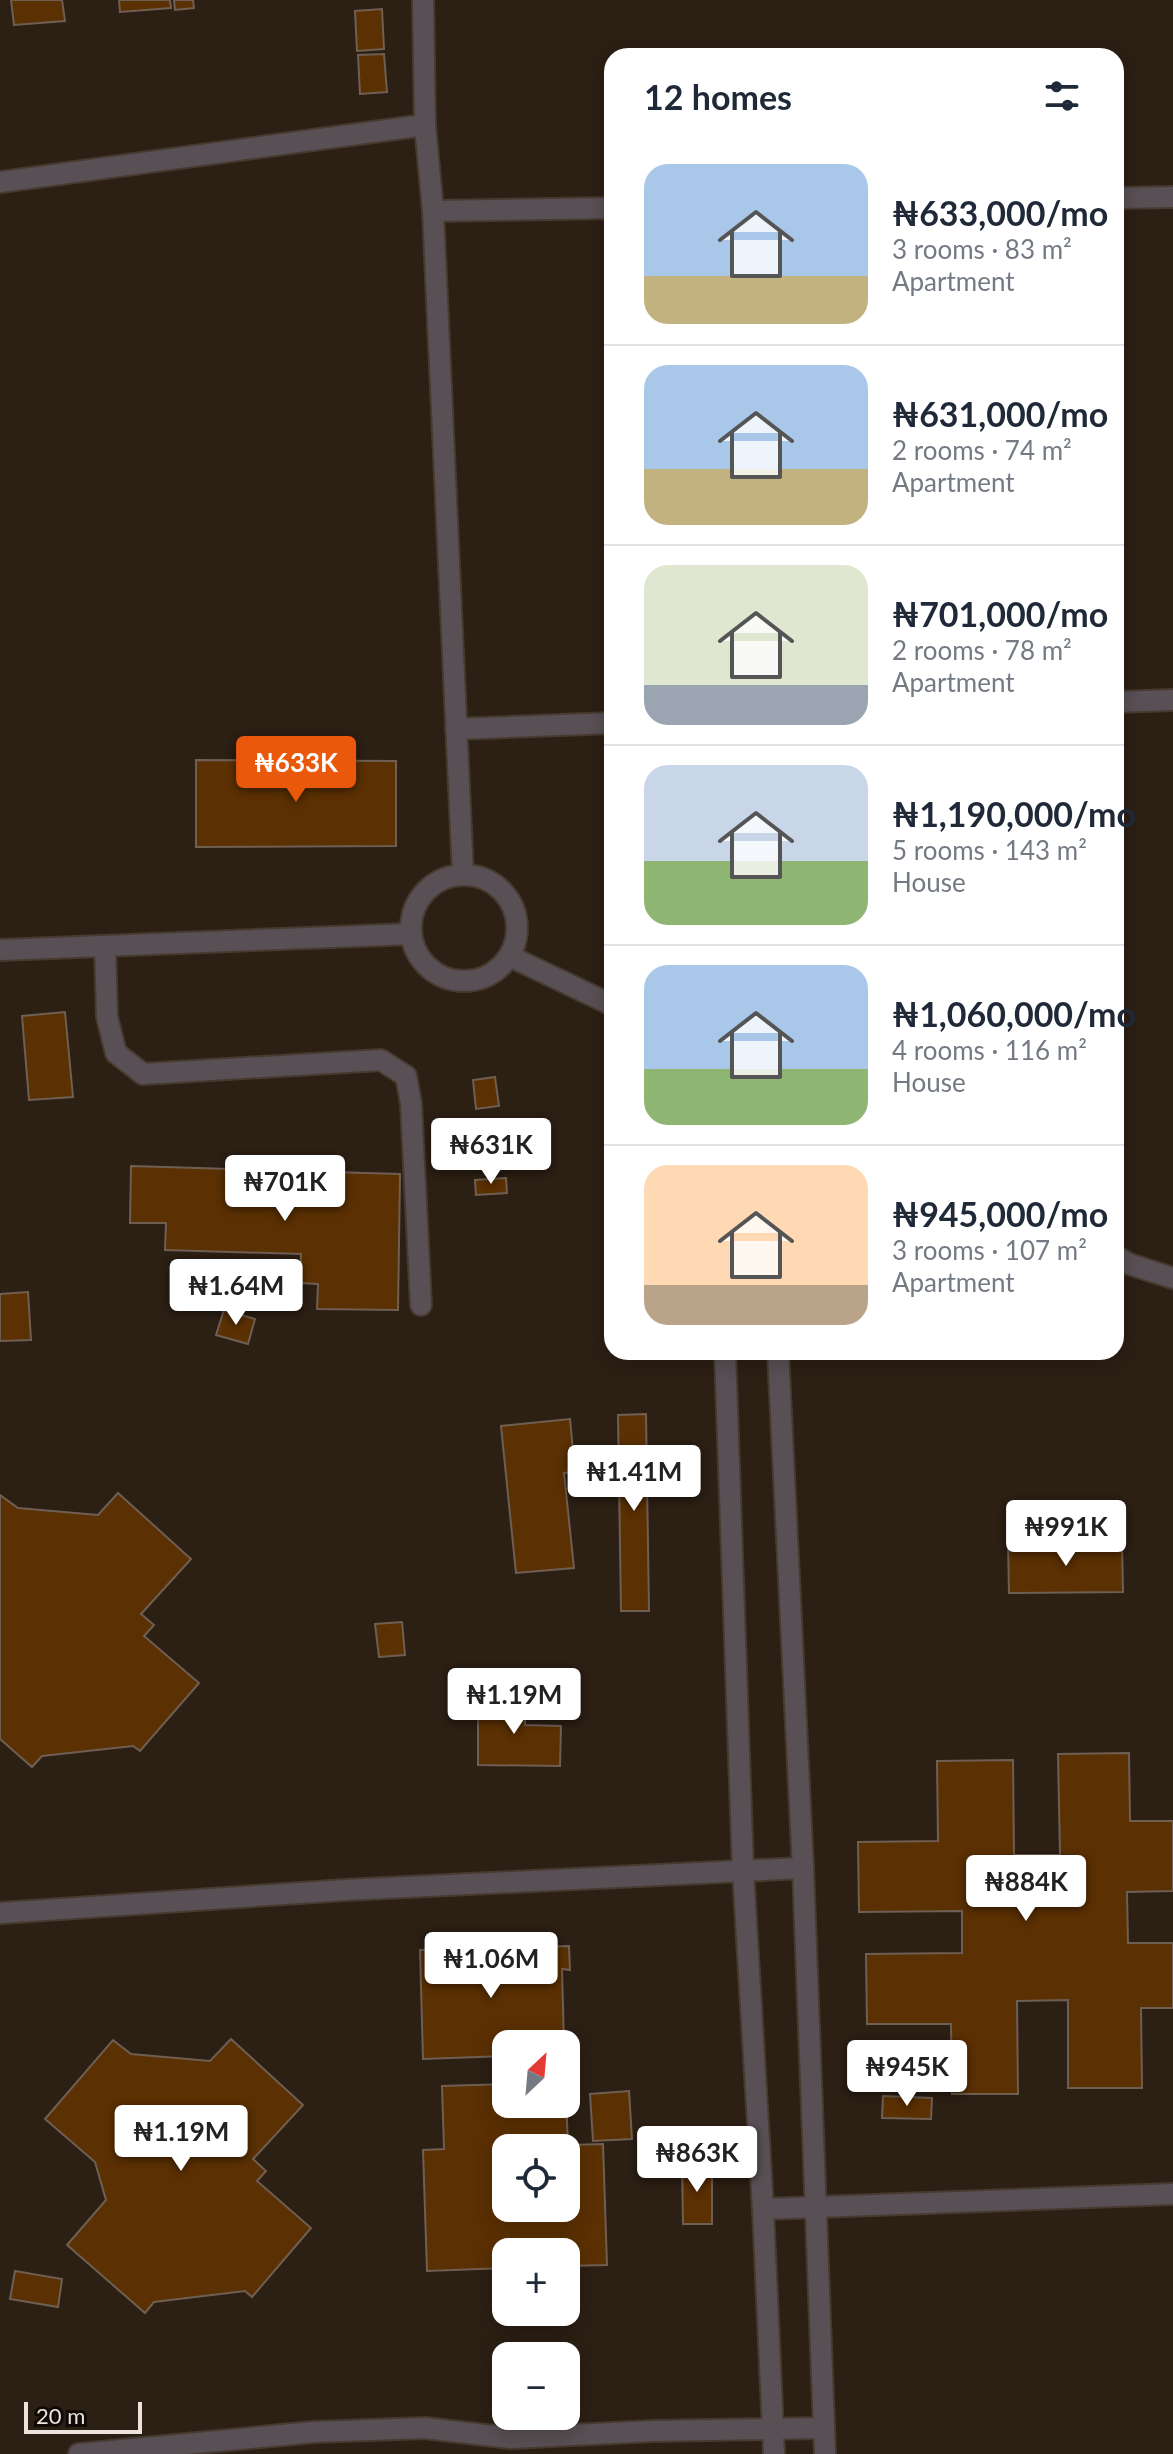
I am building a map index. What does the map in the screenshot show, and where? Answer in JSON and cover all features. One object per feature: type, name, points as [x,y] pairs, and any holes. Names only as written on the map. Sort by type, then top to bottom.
[{"type":"lane","points":[[423,0],[425,125],[433,211],[463,875]]},
{"type":"lane","points":[[0,182],[425,125]]},
{"type":"lane","points":[[1124,198],[1173,197]]},
{"type":"lane","points":[[433,211],[604,208]]},
{"type":"lane","points":[[1124,702],[1173,700]]},
{"type":"lane","points":[[456,729],[604,723]]},
{"type":"lane","points":[[463,875],[479,877],[494,884],[506,895],[514,909],[517,925],[509,956],[499,968],[469,981],[453,980],[424,964],[415,950],[411,934],[411,917],[418,900],[430,887],[445,878],[463,875]]},
{"type":"lane","points":[[0,950],[411,934]]},
{"type":"lane","points":[[105,946],[107,1017],[116,1053],[143,1074],[381,1060],[406,1076],[411,1103],[421,1305]]},
{"type":"lane","points":[[509,956],[604,1001]]},
{"type":"lane","points":[[1124,1261],[1173,1278]]},
{"type":"lane","points":[[725,1360],[743,1870],[774,2454]]},
{"type":"lane","points":[[778,1360],[803,1868],[825,2454]]},
{"type":"lane","points":[[0,1913],[345,1890],[803,1868]]},
{"type":"lane","points":[[763,2209],[1173,2194]]},
{"type":"lane","points":[[79,2454],[314,2432],[425,2428],[511,2438],[824,2428]]},
{"type":"building","points":[[11,0],[62,0],[65,21],[14,25]]},
{"type":"building","points":[[119,0],[170,0],[171,8],[120,12]]},
{"type":"building","points":[[174,0],[193,0],[194,8],[175,10]]},
{"type":"building","points":[[382,9],[384,49],[357,51],[355,11]]},
{"type":"building","points":[[384,54],[387,92],[360,94],[358,55]]},
{"type":"building","points":[[196,760],[396,761],[396,846],[196,847]]},
{"type":"building","points":[[65,1012],[73,1097],[29,1100],[22,1016]]},
{"type":"building","points":[[495,1077],[499,1106],[476,1109],[473,1080]]},
{"type":"building","points":[[131,1166],[400,1174],[398,1310],[317,1309],[318,1284],[300,1283],[301,1254],[165,1250],[166,1223],[130,1223]]},
{"type":"building","points":[[506,1178],[507,1193],[476,1195],[475,1180]]},
{"type":"building","points":[[28,1292],[31,1340],[0,1341],[0,1294]]},
{"type":"building","points":[[224,1310],[255,1319],[248,1344],[216,1335]]},
{"type":"building","points":[[646,1414],[649,1611],[621,1611],[618,1415]]},
{"type":"building","points":[[570,1419],[575,1472],[564,1473],[574,1568],[516,1573],[501,1426]]},
{"type":"building","points":[[118,1493],[191,1559],[141,1614],[154,1625],[144,1636],[199,1683],[140,1751],[133,1746],[42,1756],[32,1767],[0,1739],[0,1495],[18,1508],[98,1515]]},
{"type":"building","points":[[1122,1542],[1123,1592],[1009,1593],[1008,1543]]},
{"type":"building","points":[[402,1622],[405,1655],[379,1657],[375,1624]]},
{"type":"building","points":[[478,1698],[525,1699],[525,1725],[561,1726],[560,1766],[478,1765]]},
{"type":"building","points":[[1129,1753],[1130,1821],[1173,1821],[1173,1891],[1127,1892],[1128,1943],[1173,1943],[1173,2008],[1141,2008],[1142,2088],[1068,2088],[1068,2000],[1017,2001],[1018,2094],[952,2094],[951,2024],[867,2024],[866,1954],[962,1953],[962,1911],[859,1912],[858,1842],[938,1841],[937,1761],[1013,1760],[1014,1855],[1060,1855],[1058,1754]]},
{"type":"building","points":[[569,1946],[570,1970],[562,1969],[564,2030],[492,2030],[492,2057],[423,2059],[420,1950]]},
{"type":"building","points":[[231,2039],[303,2105],[253,2159],[266,2171],[257,2181],[311,2228],[252,2297],[245,2291],[154,2302],[145,2313],[67,2245],[106,2200],[95,2162],[45,2119],[113,2040],[131,2054],[210,2061]]},
{"type":"building","points":[[492,2084],[492,2118],[567,2118],[568,2134],[492,2134],[492,2222],[580,2222],[580,2145],[603,2144],[607,2265],[580,2266],[580,2238],[492,2238],[492,2269],[427,2271],[423,2150],[444,2149],[442,2086]]},
{"type":"building","points":[[629,2091],[632,2139],[593,2141],[590,2094]]},
{"type":"building","points":[[883,2096],[932,2098],[931,2119],[882,2118]]},
{"type":"building","points":[[682,2165],[712,2165],[712,2224],[683,2224]]},
{"type":"building","points":[[15,2271],[62,2279],[58,2307],[10,2299]]}]
